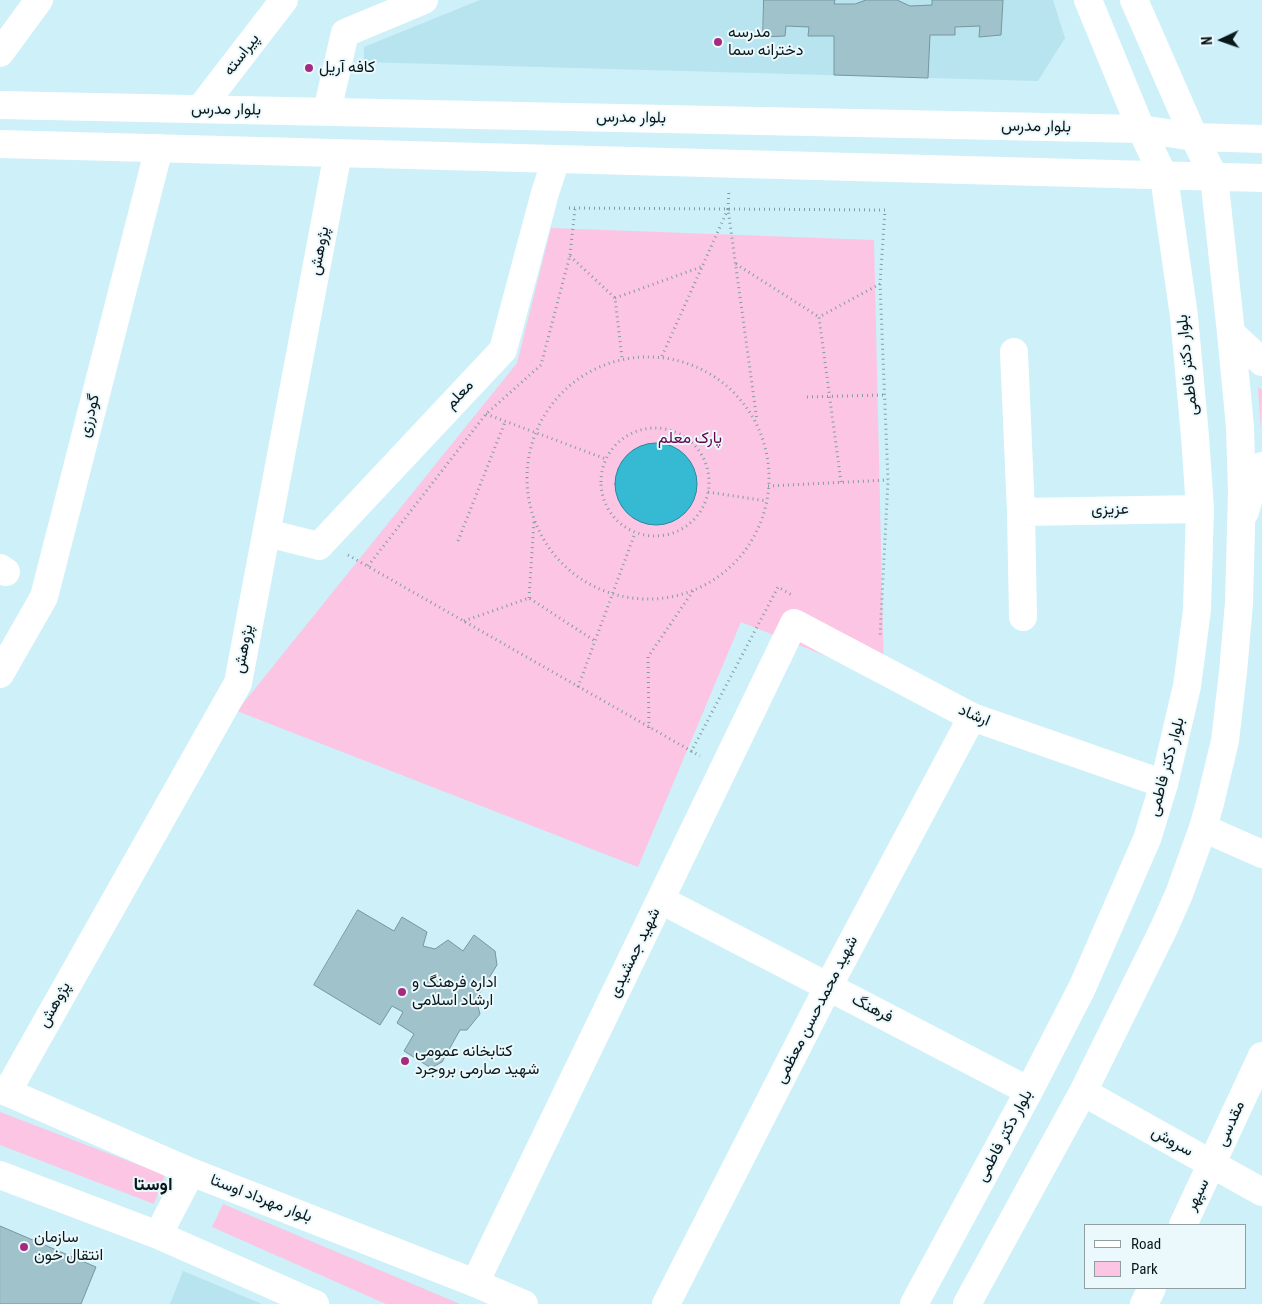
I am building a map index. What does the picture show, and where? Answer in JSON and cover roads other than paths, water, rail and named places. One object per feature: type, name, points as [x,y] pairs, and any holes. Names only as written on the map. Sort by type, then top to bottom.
[{"type":"main road","points":[[0,53],[39,0]]},
{"type":"main road","name":"پیراسته","points":[[200,110],[284,0]]},
{"type":"main road","points":[[327,111],[345,33],[424,0]]},
{"type":"main road","points":[[1088,0],[1141,129]]},
{"type":"main road","points":[[967,1304],[1083,1092],[1179,894],[1210,804],[1224,741],[1233,672],[1239,604],[1242,491],[1240,427],[1214,177],[1194,137],[1135,1]]},
{"type":"main road","name":"بلوار مدرس","points":[[0,105],[1141,129],[1194,137],[1262,139]]},
{"type":"main road","name":"بلوار دکتر فاطمی","points":[[914,1304],[1030,1091],[1094,962],[1147,839],[1164,784],[1189,676],[1197,610],[1200,508],[1195,436],[1184,316],[1164,176],[1141,129]]},
{"type":"main road","points":[[0,144],[1262,178]]},
{"type":"main road","name":"گودرزی","points":[[0,674],[44,597],[159,148]]},
{"type":"main road","name":"پژوهش","points":[[3,1091],[238,682],[338,153]]},
{"type":"main road","name":"معلم","points":[[267,534],[319,546],[503,350],[556,159]]},
{"type":"main road","points":[[1231,333],[1262,362]]},
{"type":"main road","points":[[1014,352],[1023,617]]},
{"type":"main road","points":[[1240,530],[1254,480],[1262,466]]},
{"type":"main road","name":"عزیزی","points":[[1020,512],[1200,508]]},
{"type":"main road","name":"ارشاد","points":[[794,623],[972,717],[1164,784]]},
{"type":"main road","name":"شهید جمشیدی","points":[[475,1283],[794,623]]},
{"type":"main road","name":"شهید محمدحسن معظمی","points":[[666,1304],[828,987],[972,717]]},
{"type":"main road","points":[[1203,828],[1262,854]]},
{"type":"main road","name":"فرهنگ","points":[[660,900],[1030,1091]]},
{"type":"main road","name":"مقدسی","points":[[1212,1165],[1262,1056]]},
{"type":"main road","name":"بلوار مهرداد اوستا","points":[[3,1091],[191,1172],[524,1304]]},
{"type":"main road","name":"سروش","points":[[1083,1092],[1262,1192]]},
{"type":"main road","name":"سپهر","points":[[1183,1224],[1212,1165]]},
{"type":"main road","points":[[158,1235],[191,1172]]},
{"type":"main road","points":[[0,1175],[158,1235],[315,1304]]},
{"type":"main road","points":[[1144,1304],[1152,1289]]},
{"type":"water","points":[[656,443],[672,446],[685,455],[694,468],[697,484],[694,500],[685,513],[672,522],[656,525],[640,522],[627,513],[618,500],[615,484],[618,468],[627,455],[640,446]]},
{"type":"place","name":"مدرسه دخترانه سما","points":[[718,42]]},
{"type":"place","name":"کافه آریل","points":[[309,68]]},
{"type":"place","name":"اداره فرهنگ و ارشاد اسلامی","points":[[402,992]]},
{"type":"place","name":"کتابخانه عمومی شهید صارمی بروجرد","points":[[405,1061]]},
{"type":"place","name":"سازمان انتقال خون","points":[[24,1247]]},
{"type":"district","name":"اوستا","points":[[153,1185]]},
{"type":"park label","name":"پارک معلم","points":[[690,439]]}]
